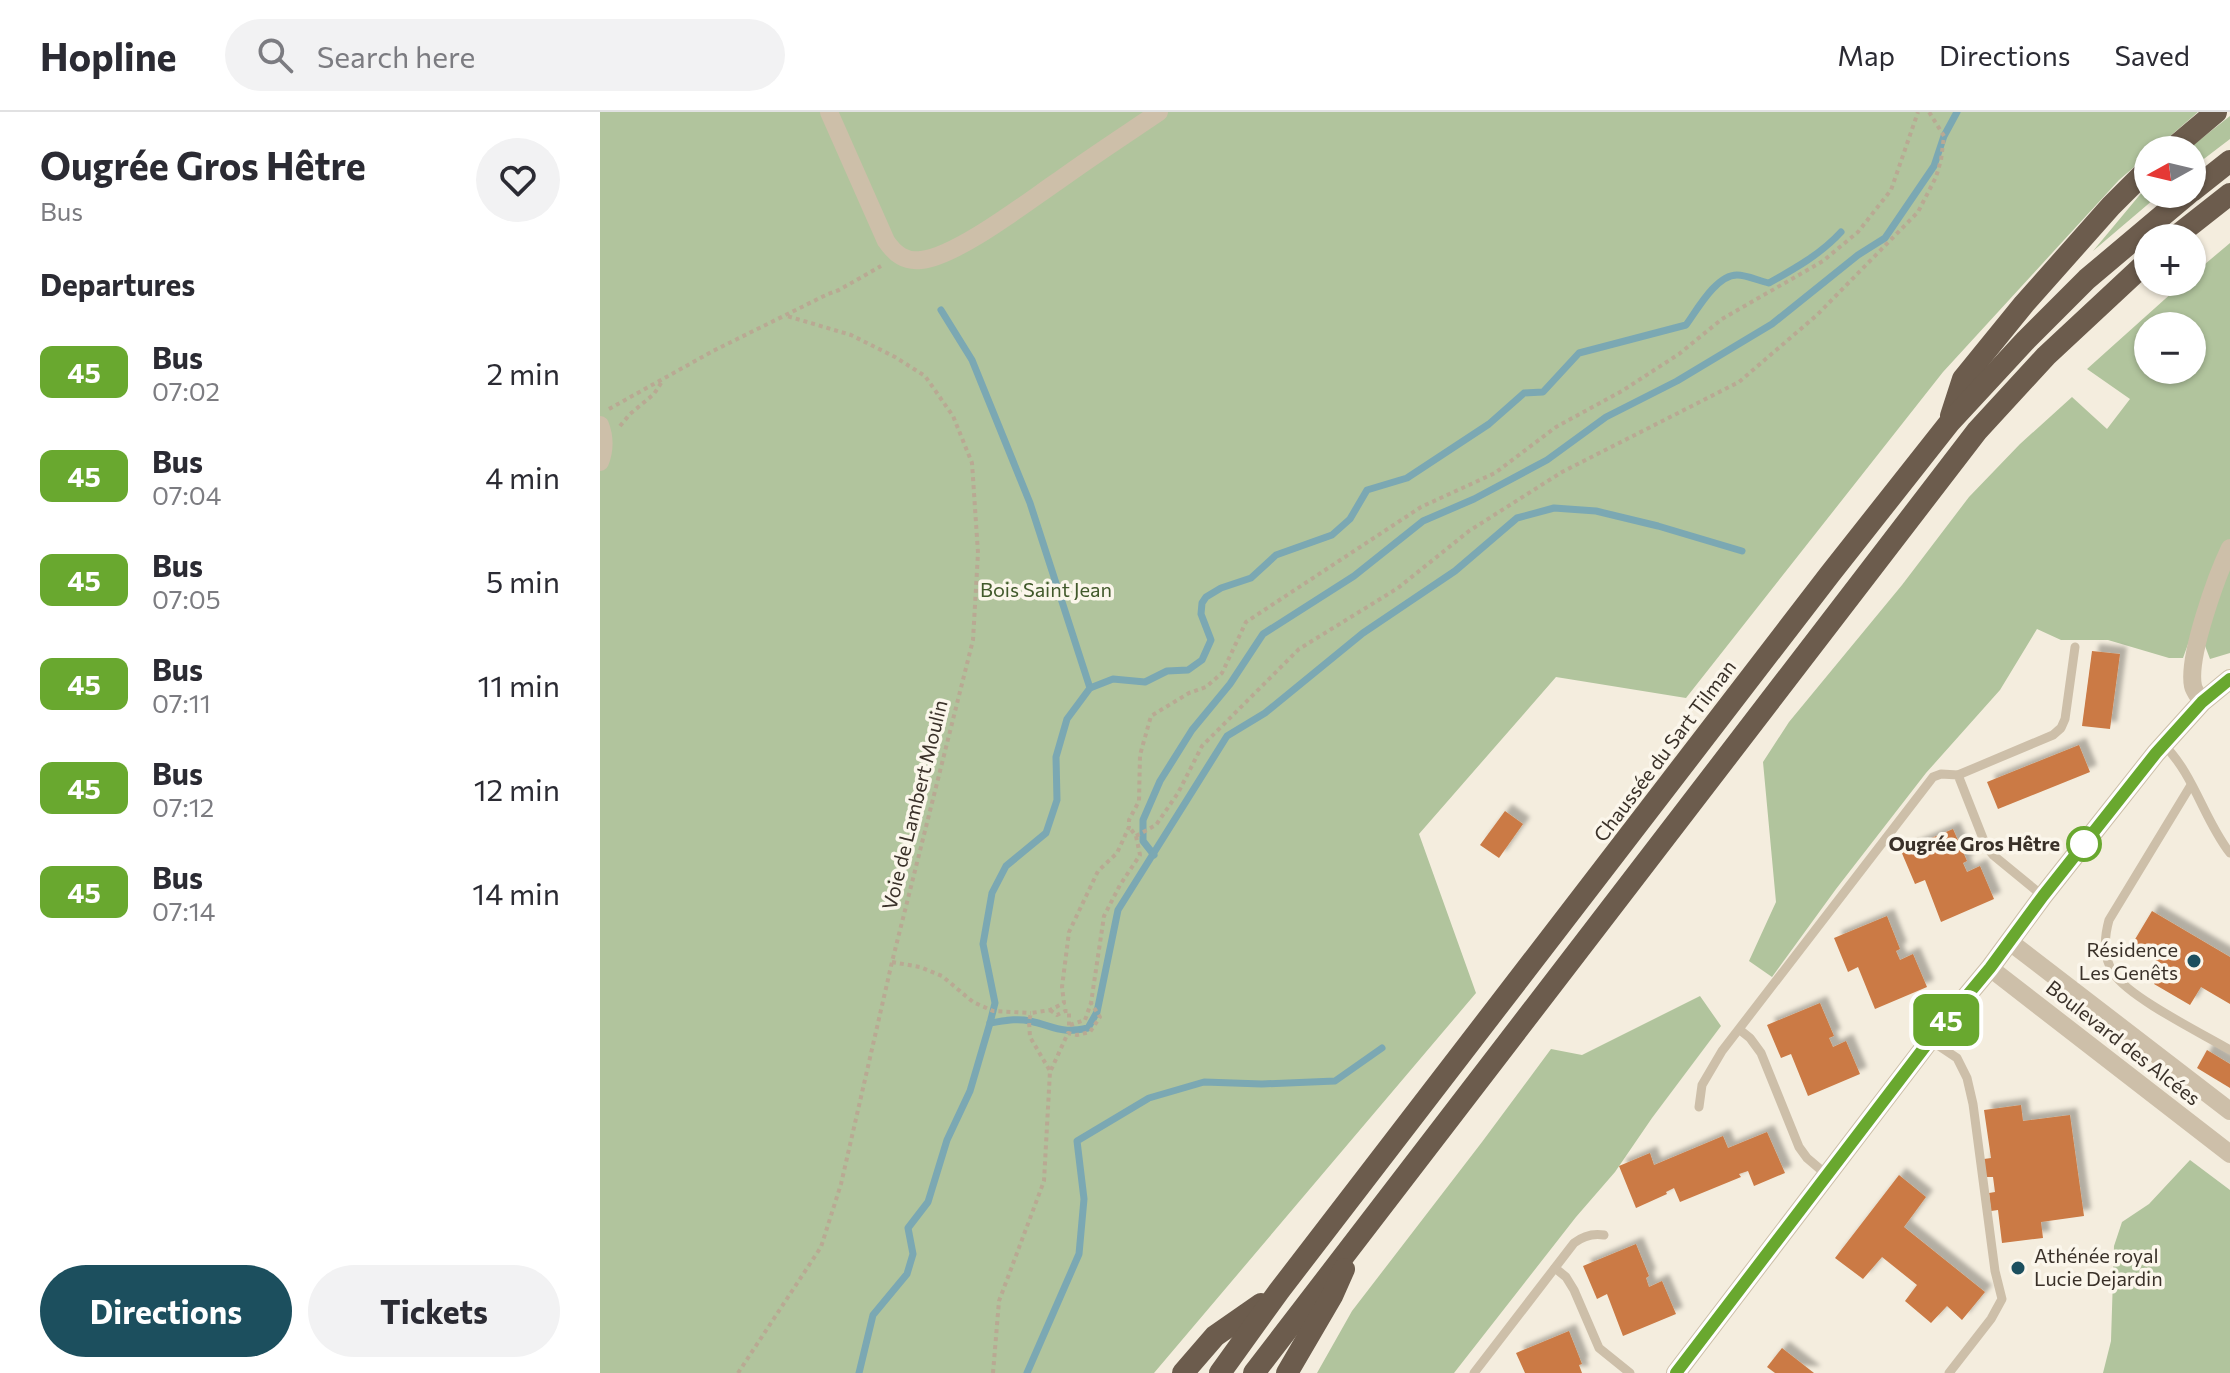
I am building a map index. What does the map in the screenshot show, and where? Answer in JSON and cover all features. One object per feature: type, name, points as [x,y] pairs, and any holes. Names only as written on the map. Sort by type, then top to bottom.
[{"type":"highway","points":[[2188,136],[2216,112]]},
{"type":"highway","name":"Chaussée du Sart Tilman","points":[[2206,180],[2230,161]]},
{"type":"highway","points":[[1950,422],[1963,379],[2024,304],[2134,183]]},
{"type":"highway","points":[[2192,224],[2230,194]]},
{"type":"highway","name":"Chaussée du Sart Tilman","points":[[1220,1373],[1279,1291],[1950,422],[2087,279],[2171,208]]},
{"type":"highway","points":[[1254,1373],[1977,431],[2046,356],[2134,274]]},
{"type":"highway","points":[[1287,1373],[1332,1296],[1356,1240]]},
{"type":"highway","points":[[1183,1373],[1215,1336],[1279,1291]]},
{"type":"street","points":[[829,112],[886,241],[907,260],[925,260],[951,250],[1159,112]]},
{"type":"street","points":[[600,462],[605,446],[602,418]]},
{"type":"street","points":[[2202,702],[2193,688],[2197,648],[2215,580],[2230,548]]},
{"type":"street","points":[[1676,1373],[1930,1040],[1990,968],[2163,744],[2202,702],[2230,679]]},
{"type":"street","name":"Boulevard des Alcées","points":[[2010,942],[2230,1111]]},
{"type":"street","name":"Boulevard des Alcées","points":[[1990,968],[2230,1154]]},
{"type":"lane","points":[[1699,1107],[1702,1085],[1711,1068],[1933,777],[1958,775],[2039,742],[2061,728],[2065,719],[2075,647]]},
{"type":"lane","points":[[2163,744],[2173,754],[2209,822],[2230,853]]},
{"type":"lane","points":[[1958,775],[1986,846],[2043,896]]},
{"type":"lane","points":[[2191,785],[2109,920],[2107,961],[2114,974],[2131,991],[2230,1050]]},
{"type":"lane","points":[[1740,1030],[1761,1053],[1799,1147],[1827,1175]]},
{"type":"lane","points":[[1930,1040],[1957,1058],[1967,1078],[1995,1271],[2002,1299],[1991,1319],[1949,1373]]},
{"type":"lane","points":[[1474,1373],[1574,1243],[1595,1234],[1604,1235]]},
{"type":"lane","points":[[1555,1268],[1566,1277],[1574,1290],[1599,1348],[1630,1373]]},
{"type":"path","points":[[892,962],[920,967],[942,976],[973,1002],[993,1011],[1031,1013],[1050,1010],[1064,1003],[1062,987],[1069,932],[1098,871],[1117,853],[1139,801],[1140,755],[1151,716],[1189,693],[1206,687],[1222,673],[1246,622],[1421,507],[1495,473],[1556,427],[1622,391],[1679,354],[1722,319],[1823,261],[1858,232],[1891,190],[1918,112]]},
{"type":"path","points":[[1136,836],[1156,825],[1178,793],[1202,746],[1299,649],[1398,588],[1469,531],[1562,472],[1739,382],[1817,315],[1918,212],[1936,177],[1944,136],[1929,112]]},
{"type":"path","points":[[602,418],[713,351],[839,290],[899,255]]},
{"type":"path","name":"Voie de Lambert Moulin","points":[[738,1373],[821,1247],[841,1184],[892,962],[973,640],[978,553],[972,463],[953,416],[925,376],[851,335],[787,316]]},
{"type":"path","points":[[619,428],[654,394],[664,379]]},
{"type":"path","points":[[1050,1010],[1057,1015],[1069,1011],[1070,1027],[1085,1020],[1091,1003],[1104,916],[1140,855],[1136,836],[1129,827]]},
{"type":"path","points":[[993,1373],[999,1301],[1044,1181],[1050,1071],[1068,1033],[1077,1035],[1090,1032],[1100,1017],[1091,1003]]},
{"type":"path","points":[[1031,1013],[1030,1037],[1050,1071]]},
{"type":"green space","name":"Bois Saint Jean","points":[[600,112],[2198,112],[2170,136],[2134,136],[2134,167],[1943,372],[1686,698],[1556,677],[1419,834],[1476,993],[1154,1373],[600,1373]]},
{"type":"green space","points":[[2230,116],[2230,139],[2206,157],[2205,136]]},
{"type":"green space","points":[[2134,202],[2134,208],[2144,208],[2093,251]]},
{"type":"green space","points":[[2230,243],[2230,653],[2210,659],[2196,622],[2183,658],[2169,658],[2108,640],[2061,640],[2037,629],[2000,690],[1926,773],[1772,977],[1749,961],[1776,902],[1763,762],[1789,722],[1902,585],[1969,497],[2020,444],[2072,397],[2107,429],[2130,399],[2087,369],[2134,327],[2134,384],[2206,384],[2206,312],[2151,312],[2168,296],[2206,296],[2206,263]]},
{"type":"green space","points":[[1700,996],[1721,1026],[1615,1172],[1454,1373],[1317,1373],[1352,1311],[1551,1049],[1582,1055]]},
{"type":"green space","points":[[2190,1160],[2230,1190],[2230,1373],[2103,1373],[2111,1341],[2114,1246],[2122,1222],[2149,1204]]},
{"type":"building","points":[[2092,651],[2120,654],[2110,729],[2082,726]]},
{"type":"building","points":[[2079,745],[2090,772],[1998,809],[1987,782]]},
{"type":"building","points":[[1505,811],[1523,824],[1499,858],[1480,845]]},
{"type":"building","points":[[1953,829],[1967,861],[1963,863],[1967,872],[1980,866],[1994,899],[1941,922],[1925,880],[1915,884],[1901,851]]},
{"type":"building","name":"Résidence Les Genêts","points":[[2152,911],[2230,957],[2230,1004],[2201,987],[2190,1005],[2154,984],[2164,965],[2131,946]]},
{"type":"building","points":[[1887,916],[1900,949],[1896,951],[1900,960],[1913,954],[1927,987],[1875,1009],[1858,967],[1848,972],[1834,938]]},
{"type":"building","points":[[1820,1003],[1834,1036],[1829,1038],[1833,1047],[1846,1041],[1860,1074],[1808,1096],[1791,1054],[1781,1058],[1767,1025]]},
{"type":"building","points":[[2207,1050],[2230,1064],[2230,1088],[2197,1068]]},
{"type":"building","points":[[2021,1105],[2023,1121],[2070,1115],[2084,1216],[2041,1222],[2043,1238],[2002,1243],[1998,1210],[1991,1211],[1989,1193],[1995,1192],[1993,1177],[1986,1177],[1984,1159],[1991,1158],[1984,1110]]},
{"type":"building","points":[[1767,1132],[1785,1173],[1754,1186],[1748,1171],[1739,1174],[1741,1177],[1680,1202],[1674,1188],[1636,1208],[1619,1166],[1650,1153],[1654,1165],[1723,1136],[1728,1148]]},
{"type":"building","points":[[1899,1175],[1926,1197],[1904,1227],[1985,1292],[1962,1320],[1947,1306],[1931,1323],[1905,1301],[1917,1285],[1882,1257],[1863,1279],[1835,1258]]},
{"type":"building","points":[[1636,1244],[1649,1276],[1646,1278],[1649,1287],[1662,1281],[1676,1314],[1623,1336],[1607,1294],[1597,1299],[1583,1266]]},
{"type":"building","points":[[1569,1331],[1582,1364],[1579,1365],[1582,1373],[1525,1373],[1516,1353]]},
{"type":"building","points":[[1782,1348],[1814,1373],[1775,1373],[1767,1367]]},
{"type":"waterway","points":[[1154,855],[1143,841],[1143,820],[1160,781],[1192,730],[1230,684],[1263,634],[1354,576],[1423,521],[1474,499],[1547,460],[1606,417],[1677,381],[1772,324],[1858,255],[1885,238],[1934,166],[1944,136],[1957,112]]},
{"type":"waterway","points":[[859,1373],[873,1315],[907,1274],[913,1254],[908,1228],[928,1202],[947,1140],[970,1091],[990,1023],[995,1003],[983,944],[992,893],[1006,866],[1046,833],[1057,800],[1056,757],[1067,719],[1090,688],[1113,679],[1145,682],[1167,671],[1188,670],[1202,660],[1211,640],[1201,614],[1206,597],[1221,588],[1251,578],[1276,555],[1332,535],[1350,519],[1367,490],[1407,478],[1489,424],[1524,393],[1543,392],[1579,353],[1686,325],[1708,294],[1722,281],[1737,275],[1769,283],[1816,254],[1841,232]]},
{"type":"waterway","points":[[941,310],[972,360],[1030,503],[1090,688]]},
{"type":"waterway","points":[[990,1023],[1020,1020],[1064,1030],[1088,1028],[1097,1012],[1118,910],[1227,736],[1265,713],[1363,633],[1455,571],[1517,518],[1554,508],[1596,511],[1742,551]]},
{"type":"waterway","points":[[1027,1373],[1079,1254],[1084,1199],[1077,1141],[1149,1098],[1204,1082],[1262,1084],[1335,1081],[1382,1048]]},
{"type":"bus line","name":"45","points":[[1676,1373],[1930,1040],[1990,968],[2156,753],[2202,702],[2230,679]]},
{"type":"place","name":"Ougrée Gros Hêtre","points":[[2084,844]]},
{"type":"place","name":"Résidence Les Genêts","points":[[2194,961]]},
{"type":"place","name":"Athénée royal Lucie Dejardin","points":[[2018,1268]]}]
